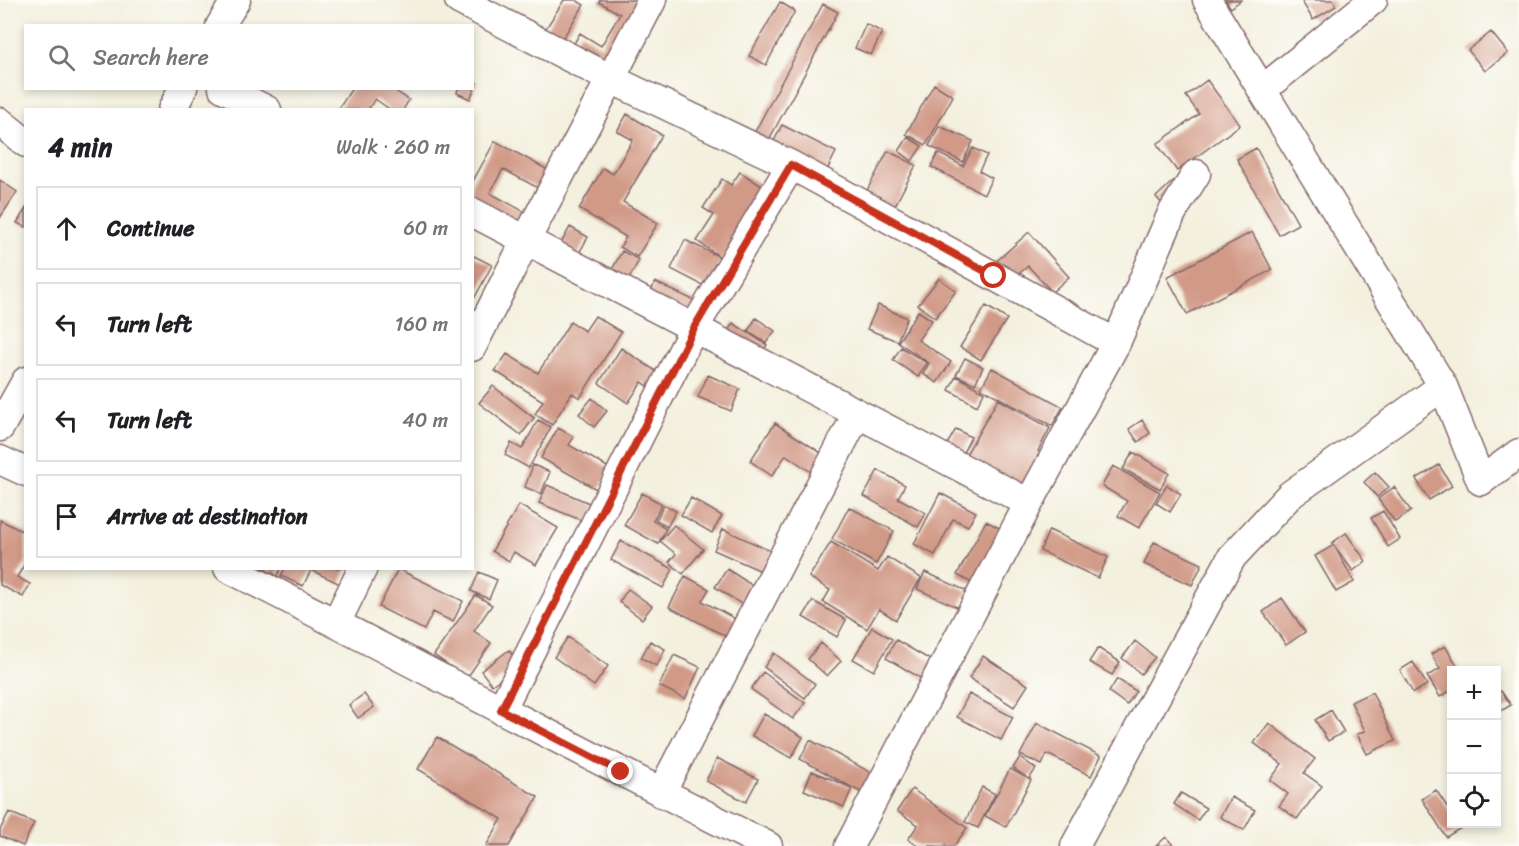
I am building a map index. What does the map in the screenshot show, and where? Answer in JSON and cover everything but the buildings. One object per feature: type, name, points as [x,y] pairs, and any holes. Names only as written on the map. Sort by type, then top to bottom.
[{"type":"street","points":[[221,24],[236,0]]},
{"type":"street","points":[[459,0],[611,79],[791,165],[1116,343]]},
{"type":"street","points":[[474,343],[652,0]]},
{"type":"street","points":[[1207,0],[1443,386],[1480,481],[1519,453]]},
{"type":"street","points":[[1262,90],[1373,0]]},
{"type":"street","points":[[173,108],[182,90]]},
{"type":"street","points":[[228,90],[263,108]]},
{"type":"street","points":[[0,122],[24,141]]},
{"type":"street","points":[[501,710],[694,328],[791,165]]},
{"type":"street","points":[[849,846],[1116,343],[1172,213],[1196,174]]},
{"type":"street","points":[[474,213],[1029,504]]},
{"type":"street","points":[[0,427],[24,385]]},
{"type":"street","points":[[1075,846],[1232,556],[1290,495],[1443,386]]},
{"type":"street","points":[[661,793],[857,414]]},
{"type":"street","points":[[0,460],[24,471]]},
{"type":"street","points":[[232,570],[661,793],[768,846]]},
{"type":"street","points":[[336,623],[362,570]]},
{"type":"route","points":[[621,772],[501,710],[694,328],[791,165],[994,276]]}]
